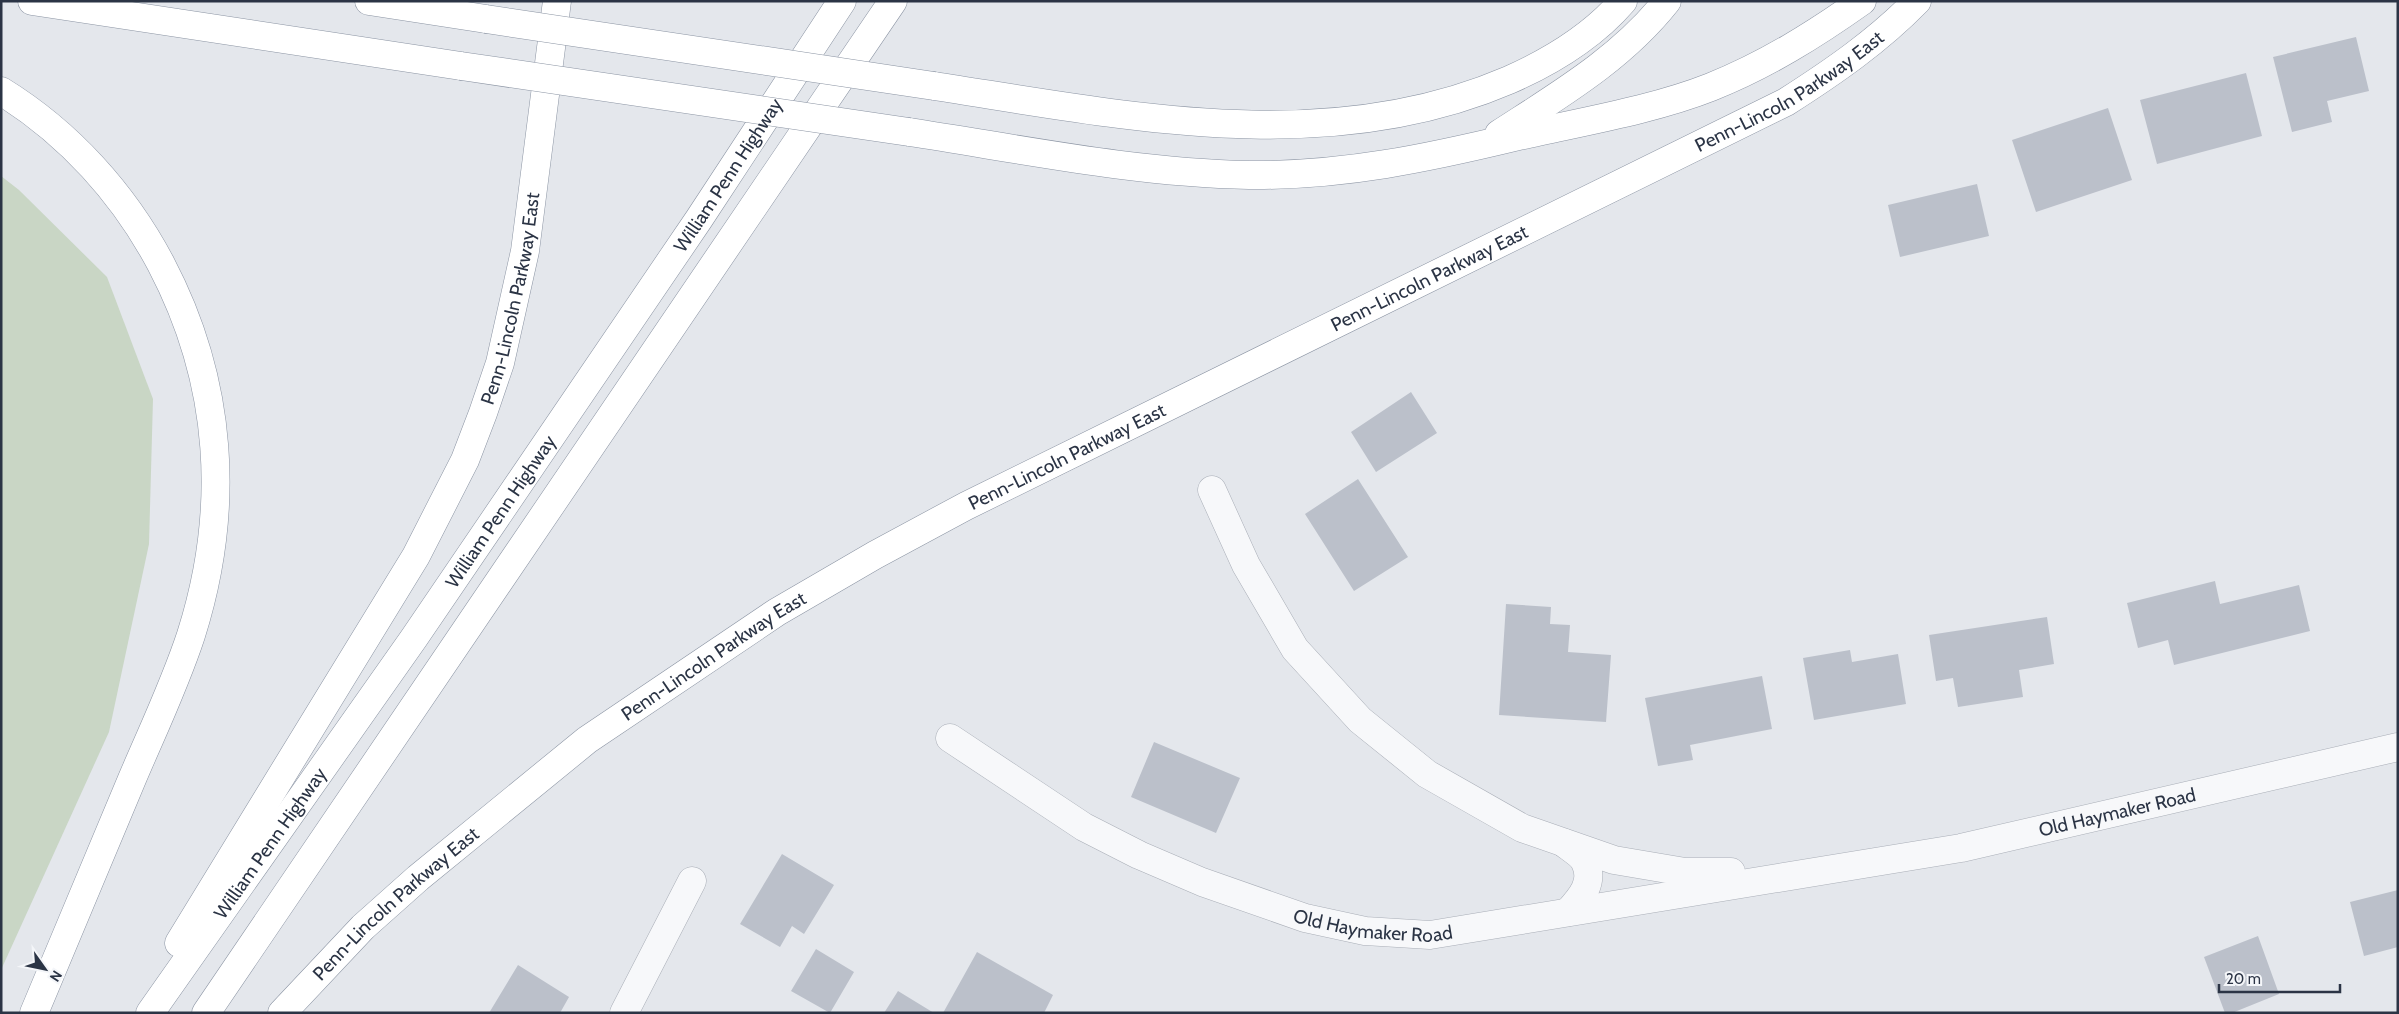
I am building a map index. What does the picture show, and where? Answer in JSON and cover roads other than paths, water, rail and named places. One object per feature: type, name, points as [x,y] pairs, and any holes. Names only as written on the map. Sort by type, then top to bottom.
[{"type":"highway","points":[[32,1],[1119,164],[1186,172],[1248,175],[1307,174],[1367,168],[1424,159],[1665,101],[1709,88],[1790,49],[1862,1]]},
{"type":"highway","points":[[369,1],[1125,115],[1190,122],[1259,125],[1305,124],[1361,119],[1453,100],[1521,74],[1572,46],[1596,28],[1623,1]]},
{"type":"highway","name":"Penn-Lincoln Parkway East","points":[[136,1013],[406,573],[464,460],[500,363],[514,309],[525,251],[557,1]]},
{"type":"highway","name":"William Penn Highway","points":[[150,1013],[414,638],[693,227],[842,1]]},
{"type":"highway","name":"William Penn Highway","points":[[206,1013],[893,1]]},
{"type":"highway","points":[[1483,145],[1611,59],[1640,32],[1667,1]]},
{"type":"highway","name":"Penn-Lincoln Parkway East","points":[[282,1013],[363,927],[418,878],[586,740],[769,618],[834,579],[966,506],[1786,102],[1861,51],[1894,24],[1917,1]]},
{"type":"highway","points":[[1,91],[50,126],[78,151],[105,180],[152,248],[172,286],[200,366],[209,407],[217,489],[215,529],[209,566],[190,637],[34,1013]]},
{"type":"street","name":"Old Haymaker Road","points":[[1212,490],[1246,565],[1295,648],[1360,720],[1427,774],[1522,828],[1614,860],[1685,872],[1835,869]]},
{"type":"street","name":"Old Haymaker Road","points":[[950,738],[1084,827],[1139,855],[1202,882],[1305,918],[1366,931],[1430,935],[1961,848],[2398,747]]},
{"type":"street","points":[[1563,842],[1585,861],[1589,880],[1582,897],[1568,912]]},
{"type":"street","points":[[624,1013],[692,881]]}]
